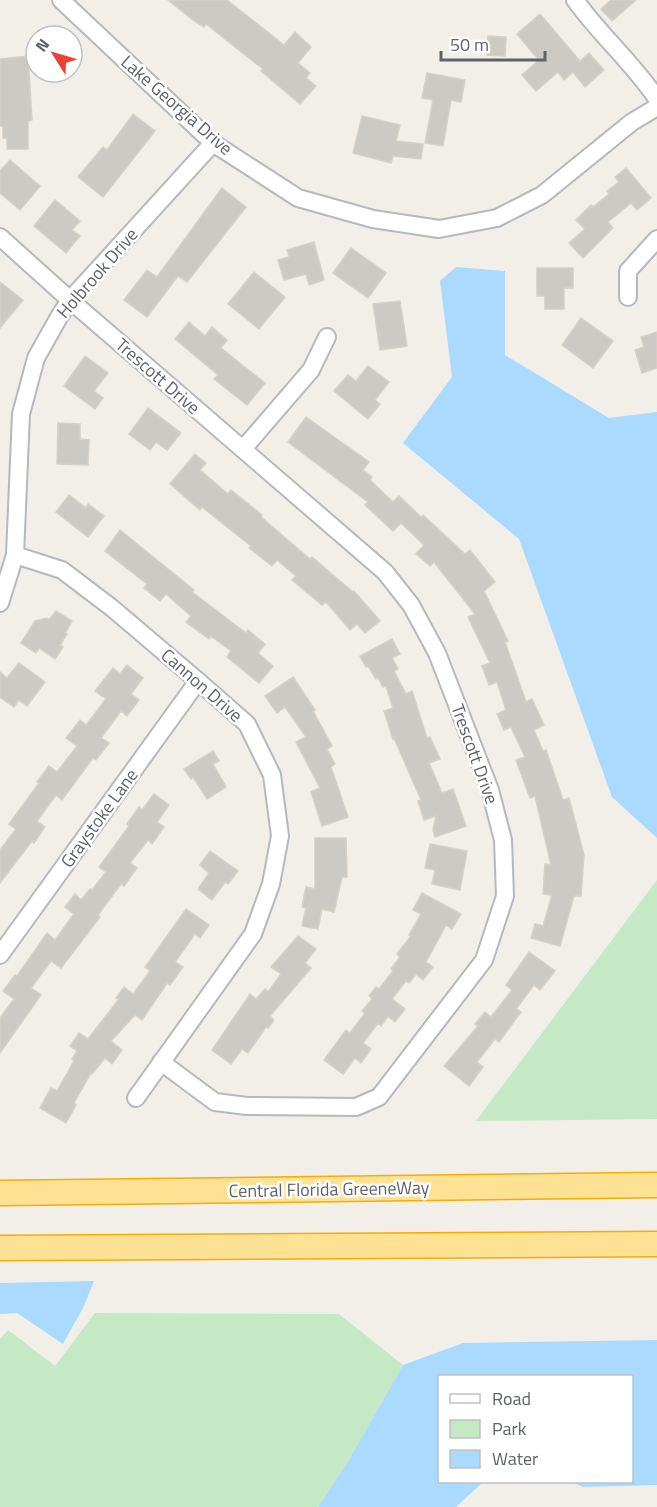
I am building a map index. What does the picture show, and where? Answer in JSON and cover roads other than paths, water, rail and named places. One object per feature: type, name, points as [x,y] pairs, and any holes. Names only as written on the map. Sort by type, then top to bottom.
[{"type":"highway","name":"Central Florida GreeneWay","points":[[0,1193],[657,1185]]},
{"type":"highway","points":[[0,1248],[657,1244]]},
{"type":"street","name":"Lake Georgia Drive","points":[[61,0],[213,142],[298,198],[373,219],[439,229],[497,218],[542,195],[632,122],[657,107]]},
{"type":"street","points":[[574,0],[591,23],[638,73],[657,99]]},
{"type":"street","name":"Holbrook Drive","points":[[0,603],[15,555],[21,414],[36,358],[70,300],[213,142]]},
{"type":"street","name":"Trescott Drive","points":[[0,237],[385,572],[411,605],[437,652],[490,790],[503,840],[505,896],[484,960],[379,1097],[356,1107],[247,1106],[215,1101],[161,1062]]},
{"type":"street","points":[[628,297],[628,271],[657,239]]},
{"type":"street","points":[[243,449],[311,370],[327,337]]},
{"type":"street","name":"Cannon Drive","points":[[15,555],[62,570],[112,608],[198,681],[247,724],[272,774],[280,836],[271,884],[253,934],[136,1098]]},
{"type":"street","name":"Graystoke Lane","points":[[0,956],[198,681]]},
{"type":"water","points":[[456,267],[505,271],[505,355],[609,418],[657,412],[657,838],[612,797],[519,539],[403,443],[452,377],[440,281]]},
{"type":"water","points":[[94,1281],[84,1306],[63,1344],[17,1313],[0,1314],[0,1283]]},
{"type":"water","points":[[657,1340],[657,1485],[583,1487],[574,1483],[633,1483],[633,1375],[438,1375],[438,1483],[482,1483],[456,1507],[318,1507],[347,1463],[403,1365],[463,1343]]}]
